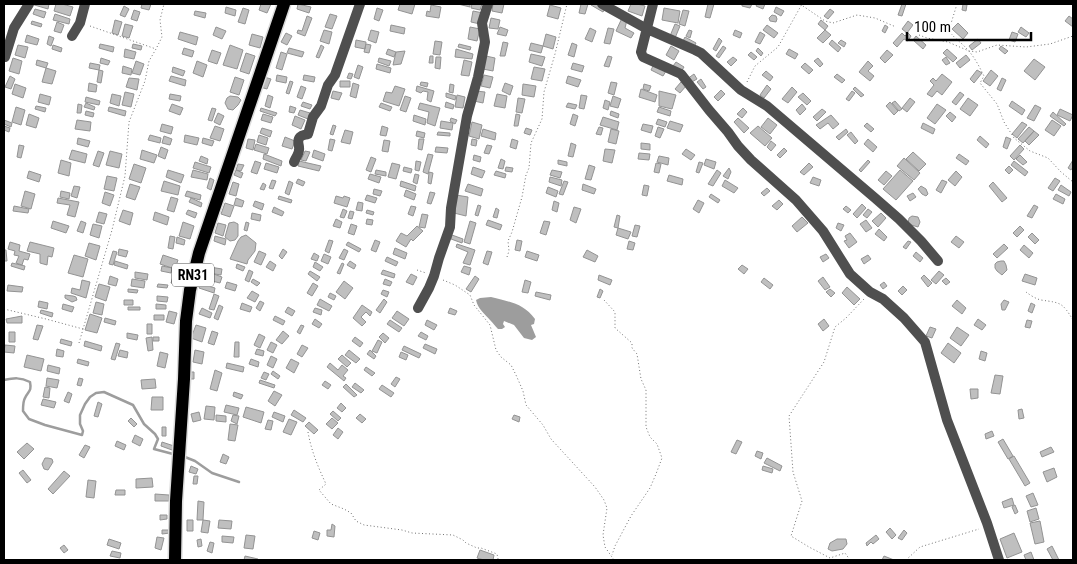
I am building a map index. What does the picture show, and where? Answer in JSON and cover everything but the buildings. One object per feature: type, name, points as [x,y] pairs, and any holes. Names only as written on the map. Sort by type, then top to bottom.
[{"type":"main road","name":"RN31","points":[[175,560],[176,501],[186,321],[190,290],[199,253],[284,4]]},
{"type":"street","points":[[5,57],[14,28],[29,4]]},
{"type":"street","points":[[72,36],[80,23],[85,4]]},
{"type":"street","points":[[294,162],[299,151],[299,138],[308,134],[313,117],[321,106],[328,85],[335,75],[360,4]]},
{"type":"street","points":[[418,308],[434,276],[450,227],[451,208],[466,116],[478,77],[485,42],[482,23],[488,4]]},
{"type":"street","points":[[602,4],[647,28],[701,53],[741,90],[767,106],[899,219],[938,261]]},
{"type":"street","points":[[653,4],[641,52],[643,57],[680,74],[745,153],[796,200],[823,231],[850,274],[904,318],[925,342],[947,420],[987,523],[999,560]]},
{"type":"path","points":[[79,343],[112,230],[125,176],[129,122],[146,76],[149,61],[162,36],[160,20],[164,4]]},
{"type":"path","points":[[507,257],[509,251],[508,241],[522,197],[529,168],[532,143],[542,119],[544,92],[567,4]]},
{"type":"path","points":[[745,93],[755,66],[778,47],[801,4],[825,20],[833,23],[857,15],[875,18],[896,27]]},
{"type":"path","points":[[957,4],[949,30],[975,59],[984,76],[980,83],[997,104],[1004,122],[1014,138],[1030,151],[1048,158],[1073,182]]},
{"type":"path","points":[[80,23],[156,49]]},
{"type":"path","points":[[920,35],[977,52],[997,45],[1026,47],[1050,44],[1073,36]]},
{"type":"path","points":[[417,270],[434,276],[470,295],[474,305],[490,325],[496,350],[511,365],[526,405],[542,425],[550,439],[601,494],[606,508],[603,535],[605,547],[614,560]]},
{"type":"path","points":[[850,560],[845,553],[830,558],[791,536],[802,501],[793,472],[789,416],[824,362],[835,328],[870,292]]},
{"type":"path","points":[[1026,292],[1040,300],[1060,303],[1067,309],[1073,320]]},
{"type":"path","points":[[604,300],[615,312],[615,328],[632,342],[632,348],[637,354],[641,379],[646,390],[646,427],[650,437],[657,444],[662,458],[650,488],[631,516],[611,557]]},
{"type":"path","points":[[4,310],[83,329]]},
{"type":"path","points":[[308,432],[310,444],[326,484],[319,490],[331,504],[351,513],[356,521],[364,525],[412,533],[452,535],[477,548],[497,554],[498,558],[502,560]]},
{"type":"path","points":[[906,560],[920,547],[981,529],[987,523]]},
{"type":"shaded area","points":[[491,297],[516,304],[526,310],[535,319],[534,324],[531,325],[536,337],[532,340],[524,338],[514,325],[504,321],[505,327],[498,329],[480,308],[476,300]]},
{"type":"waterway","points":[[4,380],[17,378],[30,382],[30,390],[24,399],[23,408],[29,419],[82,435],[80,415],[85,404],[96,393],[104,392],[133,405],[144,424],[158,439],[154,449],[173,454]]},
{"type":"waterway","points":[[185,457],[195,461],[212,473],[239,482]]}]
